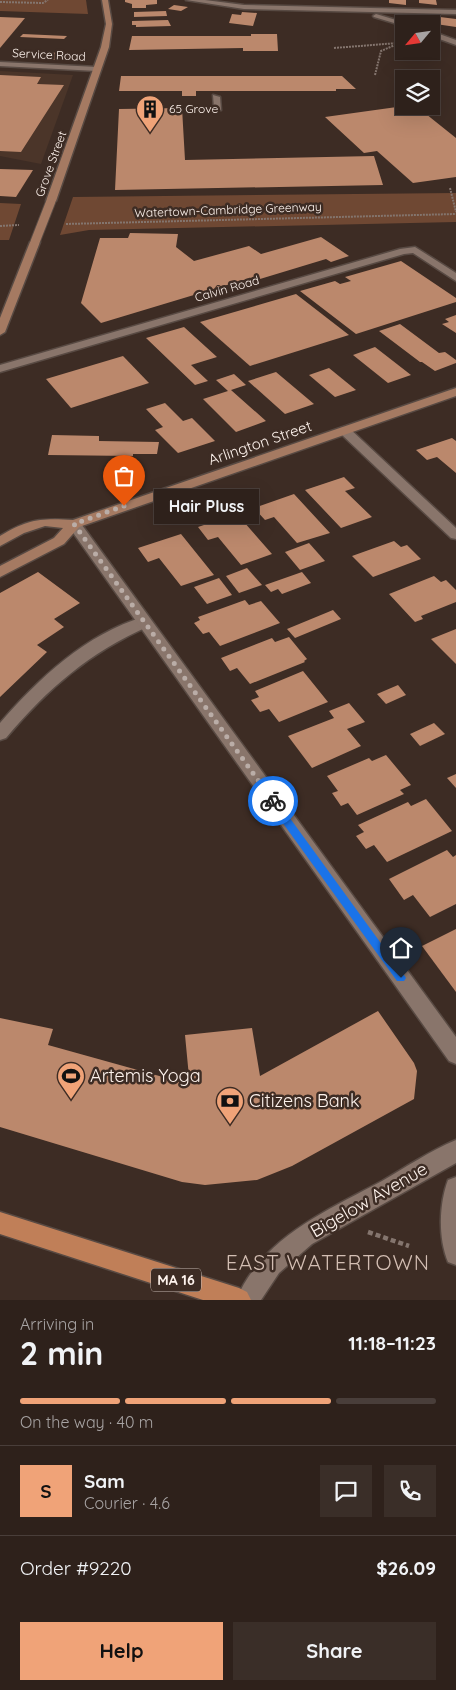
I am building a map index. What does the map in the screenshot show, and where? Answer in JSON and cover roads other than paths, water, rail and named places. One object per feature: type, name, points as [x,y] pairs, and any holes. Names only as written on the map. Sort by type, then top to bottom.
[{"type":"main road","name":"MA 16","points":[[0,1222],[239,1300]]},
{"type":"street","name":"Grove Street","points":[[0,332],[78,127],[105,47],[109,24],[105,0]]},
{"type":"street","points":[[189,0],[244,7],[456,12]]},
{"type":"street","points":[[354,10],[395,21]]},
{"type":"street","points":[[440,37],[456,43]]},
{"type":"street","name":"Service Road","points":[[0,64],[97,69]]},
{"type":"street","points":[[216,97],[218,108]]},
{"type":"street","name":"Calvin Road","points":[[0,369],[403,251],[415,250],[456,278]]},
{"type":"street","name":"Arlington Street","points":[[0,542],[19,530],[44,522],[74,524],[456,392]]},
{"type":"street","points":[[345,431],[456,535]]},
{"type":"street","points":[[74,524],[456,1054]]},
{"type":"street","name":"Arlington Street","points":[[0,572],[59,541],[74,524]]},
{"type":"street","points":[[0,532],[19,530]]},
{"type":"street","points":[[0,734],[27,702],[65,667],[123,631],[144,622]]},
{"type":"street","name":"Bigelow Avenue","points":[[248,1300],[259,1280],[271,1266],[304,1236],[456,1151]]},
{"type":"street","points":[[456,1188],[452,1218],[456,1254]]},
{"type":"place","name":"65 Grove","points":[[150,133]]},
{"type":"place","name":"Hair Pluss","points":[[124,506]]},
{"type":"place","name":"Artemis Yoga","points":[[71,1100]]},
{"type":"place","name":"Citizens Bank","points":[[230,1125]]},
{"type":"district","name":"EAST WATERTOWN","points":[[328,1263]]}]
